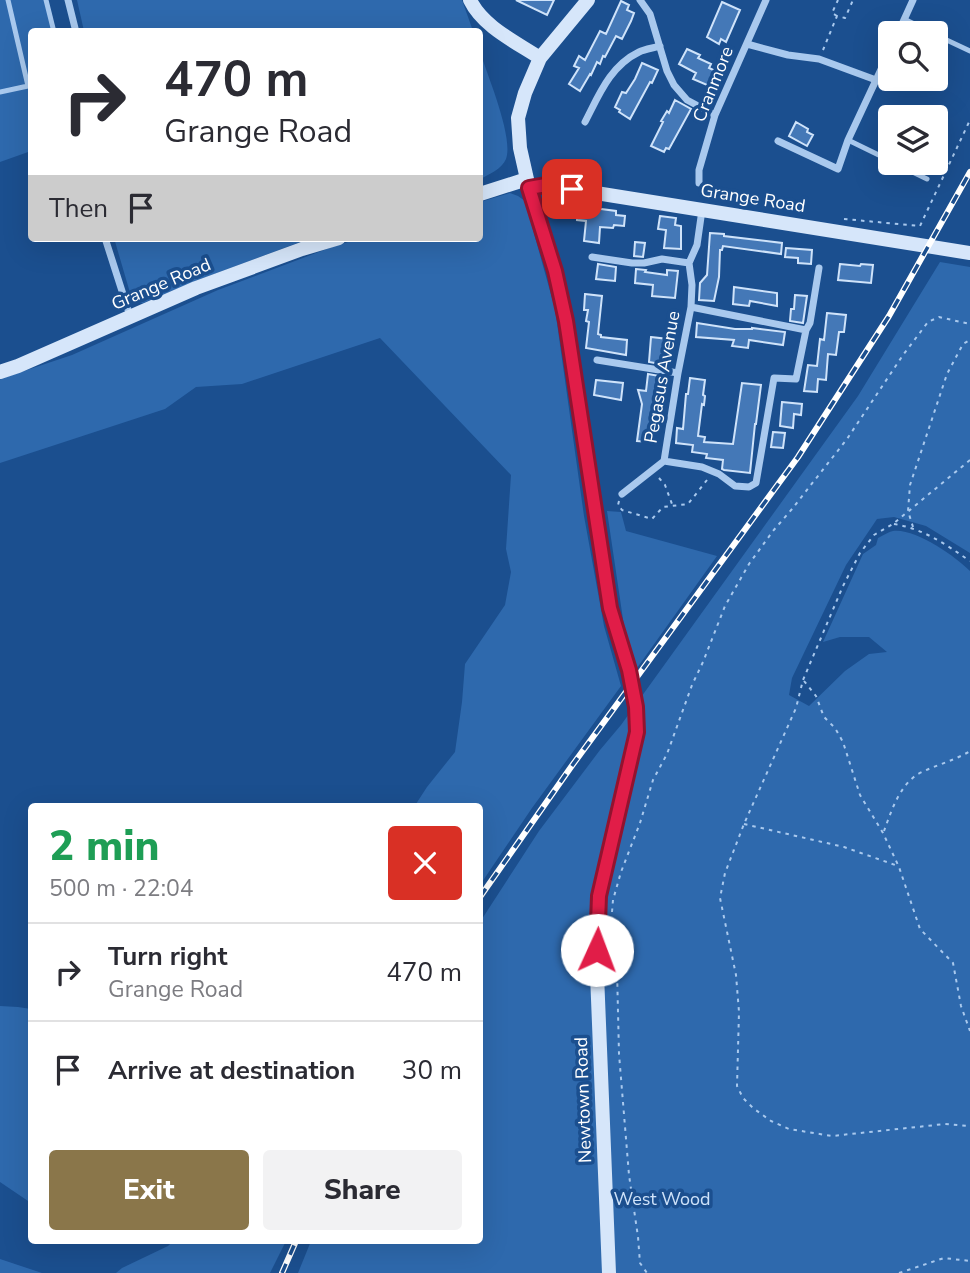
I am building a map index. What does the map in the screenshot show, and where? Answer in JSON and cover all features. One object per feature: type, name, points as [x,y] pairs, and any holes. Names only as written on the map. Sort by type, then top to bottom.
[{"type":"street","points":[[68,0],[75,28]]},
{"type":"street","points":[[470,0],[490,24],[540,58]]},
{"type":"street","name":"Newtown Road","points":[[588,0],[540,58],[518,118],[520,148],[528,183],[555,271],[566,321],[610,608],[629,670],[636,707],[637,732],[599,896],[597,974],[609,1273]]},
{"type":"street","points":[[640,0],[649,14],[674,85],[688,100],[715,115]]},
{"type":"street","name":"Cranmore","points":[[699,183],[699,170],[715,115],[766,0]]},
{"type":"street","points":[[904,19],[913,0]]},
{"type":"street","points":[[747,44],[788,55],[819,59],[876,80]]},
{"type":"street","points":[[585,122],[605,82],[620,65],[640,51],[660,46]]},
{"type":"street","points":[[778,141],[838,169],[848,140],[878,76]]},
{"type":"street","name":"Grange Road","points":[[483,193],[528,183],[546,185],[964,251]]},
{"type":"street","name":"Pegasus Avenue","points":[[702,210],[698,245],[689,262],[691,307],[664,461],[702,467],[719,474],[735,486],[750,487],[756,483],[774,378],[796,379],[806,330],[810,323],[819,268]]},
{"type":"street","points":[[106,242],[130,317]]},
{"type":"street","name":"Grange Road","points":[[0,372],[196,288],[326,242]]},
{"type":"street","points":[[593,257],[632,263],[662,259],[689,262]]},
{"type":"street","points":[[691,307],[806,330]]},
{"type":"street","points":[[597,360],[678,373]]},
{"type":"street","points":[[622,494],[664,461]]},
{"type":"lane","points":[[8,0],[28,78]]},
{"type":"lane","points":[[46,0],[53,28]]},
{"type":"lane","points":[[904,19],[908,21]]},
{"type":"lane","points":[[948,40],[970,51]]},
{"type":"lane","points":[[0,92],[28,86]]},
{"type":"lane","points":[[848,140],[878,155]]},
{"type":"lane","points":[[919,175],[927,179]]},
{"type":"path","points":[[838,0],[832,13],[845,18],[851,1]]},
{"type":"path","points":[[819,59],[837,16]]},
{"type":"path","points":[[842,219],[920,226],[970,120]]},
{"type":"path","points":[[647,1273],[640,1263],[629,1175],[619,1054],[617,970],[611,920],[613,900],[621,872],[653,780],[667,754],[692,685],[725,606],[749,564],[847,439],[890,373],[928,322],[939,317],[970,324]]},
{"type":"path","points":[[913,527],[908,511],[910,485],[947,374],[963,344],[970,340]]},
{"type":"path","points":[[970,460],[894,524],[874,535],[860,553],[843,586],[803,680],[796,708],[744,824],[725,873],[720,898],[736,975],[739,1012],[737,1086],[752,1108],[789,1129],[832,1136],[945,1124],[970,1126]]},
{"type":"path","points":[[653,469],[665,485],[672,505]]},
{"type":"path","points":[[622,494],[618,505],[622,510],[652,519],[663,507],[688,504],[707,481],[711,471]]},
{"type":"path","points":[[894,524],[913,527],[941,541],[970,561]]},
{"type":"path","points":[[803,680],[816,696],[824,717],[835,728],[843,742],[860,795],[883,833],[920,929],[953,963],[961,1006],[970,1031]]},
{"type":"path","points":[[883,833],[895,801],[910,780],[970,751]]},
{"type":"path","points":[[744,824],[844,847],[898,867]]},
{"type":"path","points":[[900,1273],[944,1258],[970,1261]]},
{"type":"green space","points":[[0,0],[48,0],[55,28],[28,28],[28,152],[0,162]]},
{"type":"green space","points":[[77,0],[462,0],[472,28],[83,28]]},
{"type":"green space","points":[[483,61],[506,137],[506,159],[483,177]]},
{"type":"green space","points":[[510,193],[525,201],[555,309],[584,516],[604,626],[621,686],[483,881],[483,803],[417,803],[455,752],[465,664],[505,605],[511,572],[506,549],[511,475],[380,338],[242,384],[196,387],[165,409],[0,463],[0,379],[72,355],[218,290],[348,242],[483,242],[483,201]]},
{"type":"green space","points":[[115,242],[300,242],[143,303],[133,303]]},
{"type":"green space","name":"West Wood","points":[[940,262],[970,267],[970,553],[926,526],[894,517],[877,519],[846,565],[792,678],[789,695],[809,706],[845,671],[869,654],[887,652],[869,637],[840,637],[823,642],[863,554],[876,545],[878,538],[893,531],[912,534],[945,551],[970,571],[970,1273],[298,1273],[310,1244],[483,1244],[483,917],[539,831],[621,725],[858,396]]},
{"type":"green space","points":[[607,511],[621,512],[626,531],[717,556],[637,668],[624,626]]},
{"type":"green space","points":[[0,1006],[28,1009],[28,1201],[0,1182]]},
{"type":"green space","points":[[284,1244],[270,1273],[116,1273],[168,1246]]},
{"type":"green space","points":[[0,1259],[42,1273],[0,1273]]},
{"type":"building","points":[[516,0],[554,0],[547,15]]},
{"type":"building","points":[[621,1],[629,5],[627,10],[634,13],[631,21],[622,39],[616,36],[600,64],[597,62],[580,91],[569,84],[579,68],[574,66],[579,56],[585,60],[600,31],[606,34]]},
{"type":"building","points":[[722,2],[740,10],[726,42],[721,39],[719,44],[707,37]]},
{"type":"building","points":[[687,49],[700,55],[698,58],[711,64],[709,68],[720,73],[714,88],[693,79],[696,73],[679,64]]},
{"type":"building","points":[[642,63],[658,70],[630,119],[615,107],[622,92],[626,93],[635,79]]},
{"type":"building","points":[[675,100],[691,109],[669,149],[666,148],[664,152],[651,146],[663,122],[661,121],[667,111],[669,113]]},
{"type":"building","points":[[796,122],[813,135],[807,146],[789,136]]},
{"type":"building","points":[[578,206],[616,211],[616,215],[625,216],[624,226],[600,227],[599,243],[584,241],[586,221],[577,220]]},
{"type":"building","points":[[660,216],[676,218],[675,225],[681,226],[681,249],[664,248],[666,230],[658,229]]},
{"type":"building","points":[[710,233],[782,243],[781,254],[723,246],[720,250],[719,277],[714,301],[699,300],[700,283],[707,275]]},
{"type":"building","points":[[635,242],[645,243],[643,257],[634,256]]},
{"type":"building","points":[[786,248],[812,250],[811,264],[798,263],[798,258],[785,257]]},
{"type":"building","points":[[598,264],[616,267],[615,281],[596,279]]},
{"type":"building","points":[[840,264],[873,265],[871,283],[838,280]]},
{"type":"building","points":[[636,269],[667,275],[667,270],[678,271],[675,298],[652,296],[653,285],[635,283]]},
{"type":"building","points":[[734,287],[777,293],[777,306],[750,301],[749,306],[733,304]]},
{"type":"building","points":[[585,294],[602,296],[598,334],[601,337],[627,340],[626,355],[586,348],[589,322],[586,321],[588,310],[584,310]]},
{"type":"building","points":[[795,295],[807,296],[803,323],[790,321]]},
{"type":"building","points":[[827,313],[846,315],[844,332],[839,332],[836,355],[828,354],[826,380],[818,379],[817,392],[804,391],[808,365],[817,366]]},
{"type":"building","points":[[697,323],[735,329],[785,332],[783,345],[749,340],[748,348],[732,346],[734,340],[696,337]]},
{"type":"building","points":[[651,337],[668,339],[666,365],[649,362]]},
{"type":"building","points":[[648,374],[665,377],[664,387],[660,387],[658,406],[655,405],[650,442],[637,441],[642,404],[638,390],[646,391]]},
{"type":"building","points":[[690,378],[705,380],[704,405],[702,404],[698,436],[705,437],[704,442],[733,444],[742,383],[761,385],[750,473],[724,470],[723,460],[706,458],[707,454],[692,452],[693,445],[676,443],[677,428],[683,429]]},
{"type":"building","points":[[596,380],[623,383],[621,400],[594,395]]},
{"type":"building","points":[[782,402],[802,404],[801,415],[794,414],[793,428],[780,426]]},
{"type":"building","points":[[773,432],[785,433],[783,448],[771,447]]},
{"type":"railway","points":[[483,893],[571,767],[798,457],[889,316],[970,172]]},
{"type":"railway","points":[[282,1273],[295,1244]]},
{"type":"route","points":[[572,189],[546,185],[529,188],[555,271],[566,321],[610,608],[629,670],[636,707],[637,732],[599,896],[597,950]]}]
